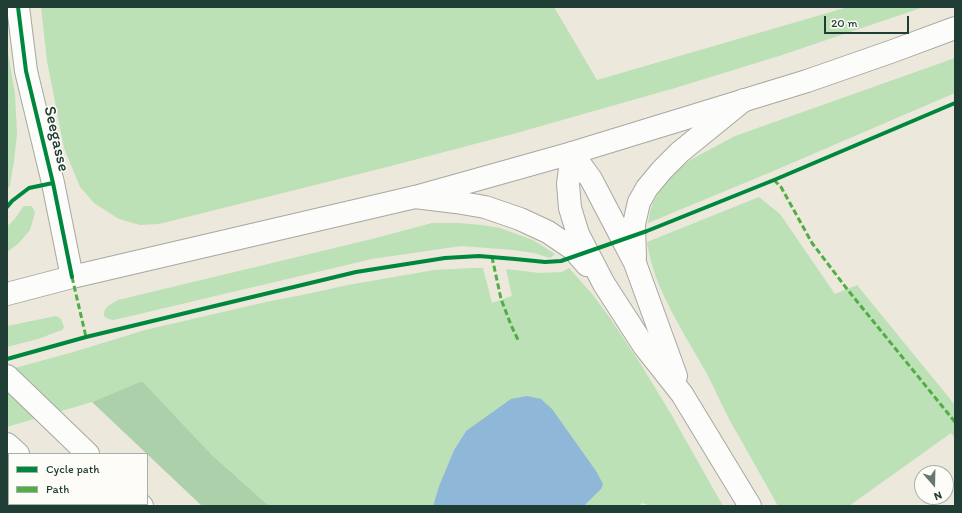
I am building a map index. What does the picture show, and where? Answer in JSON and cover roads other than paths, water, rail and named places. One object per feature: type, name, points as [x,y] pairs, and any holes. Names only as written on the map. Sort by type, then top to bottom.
[{"type":"main road","name":"Seegasse","points":[[18,7],[26,71],[53,183],[72,277]]},
{"type":"main road","points":[[7,294],[72,277],[415,197],[572,153],[807,81],[955,28]]},
{"type":"main road","points":[[635,263],[634,224],[639,202],[647,188],[680,152],[744,100]]},
{"type":"main road","points":[[572,153],[591,179],[635,263],[682,394]]},
{"type":"main road","points":[[572,153],[568,184],[570,208],[578,234],[604,284],[644,346],[682,394],[750,506]]},
{"type":"main road","points":[[415,197],[485,207],[520,219],[548,232],[573,249],[604,284]]},
{"type":"main road","points":[[7,376],[87,453]]},
{"type":"main road","points":[[7,444],[17,453]]},
{"type":"water","points":[[527,396],[541,399],[552,409],[596,471],[603,484],[601,489],[584,506],[433,506],[439,486],[454,450],[466,431],[511,399]]}]
